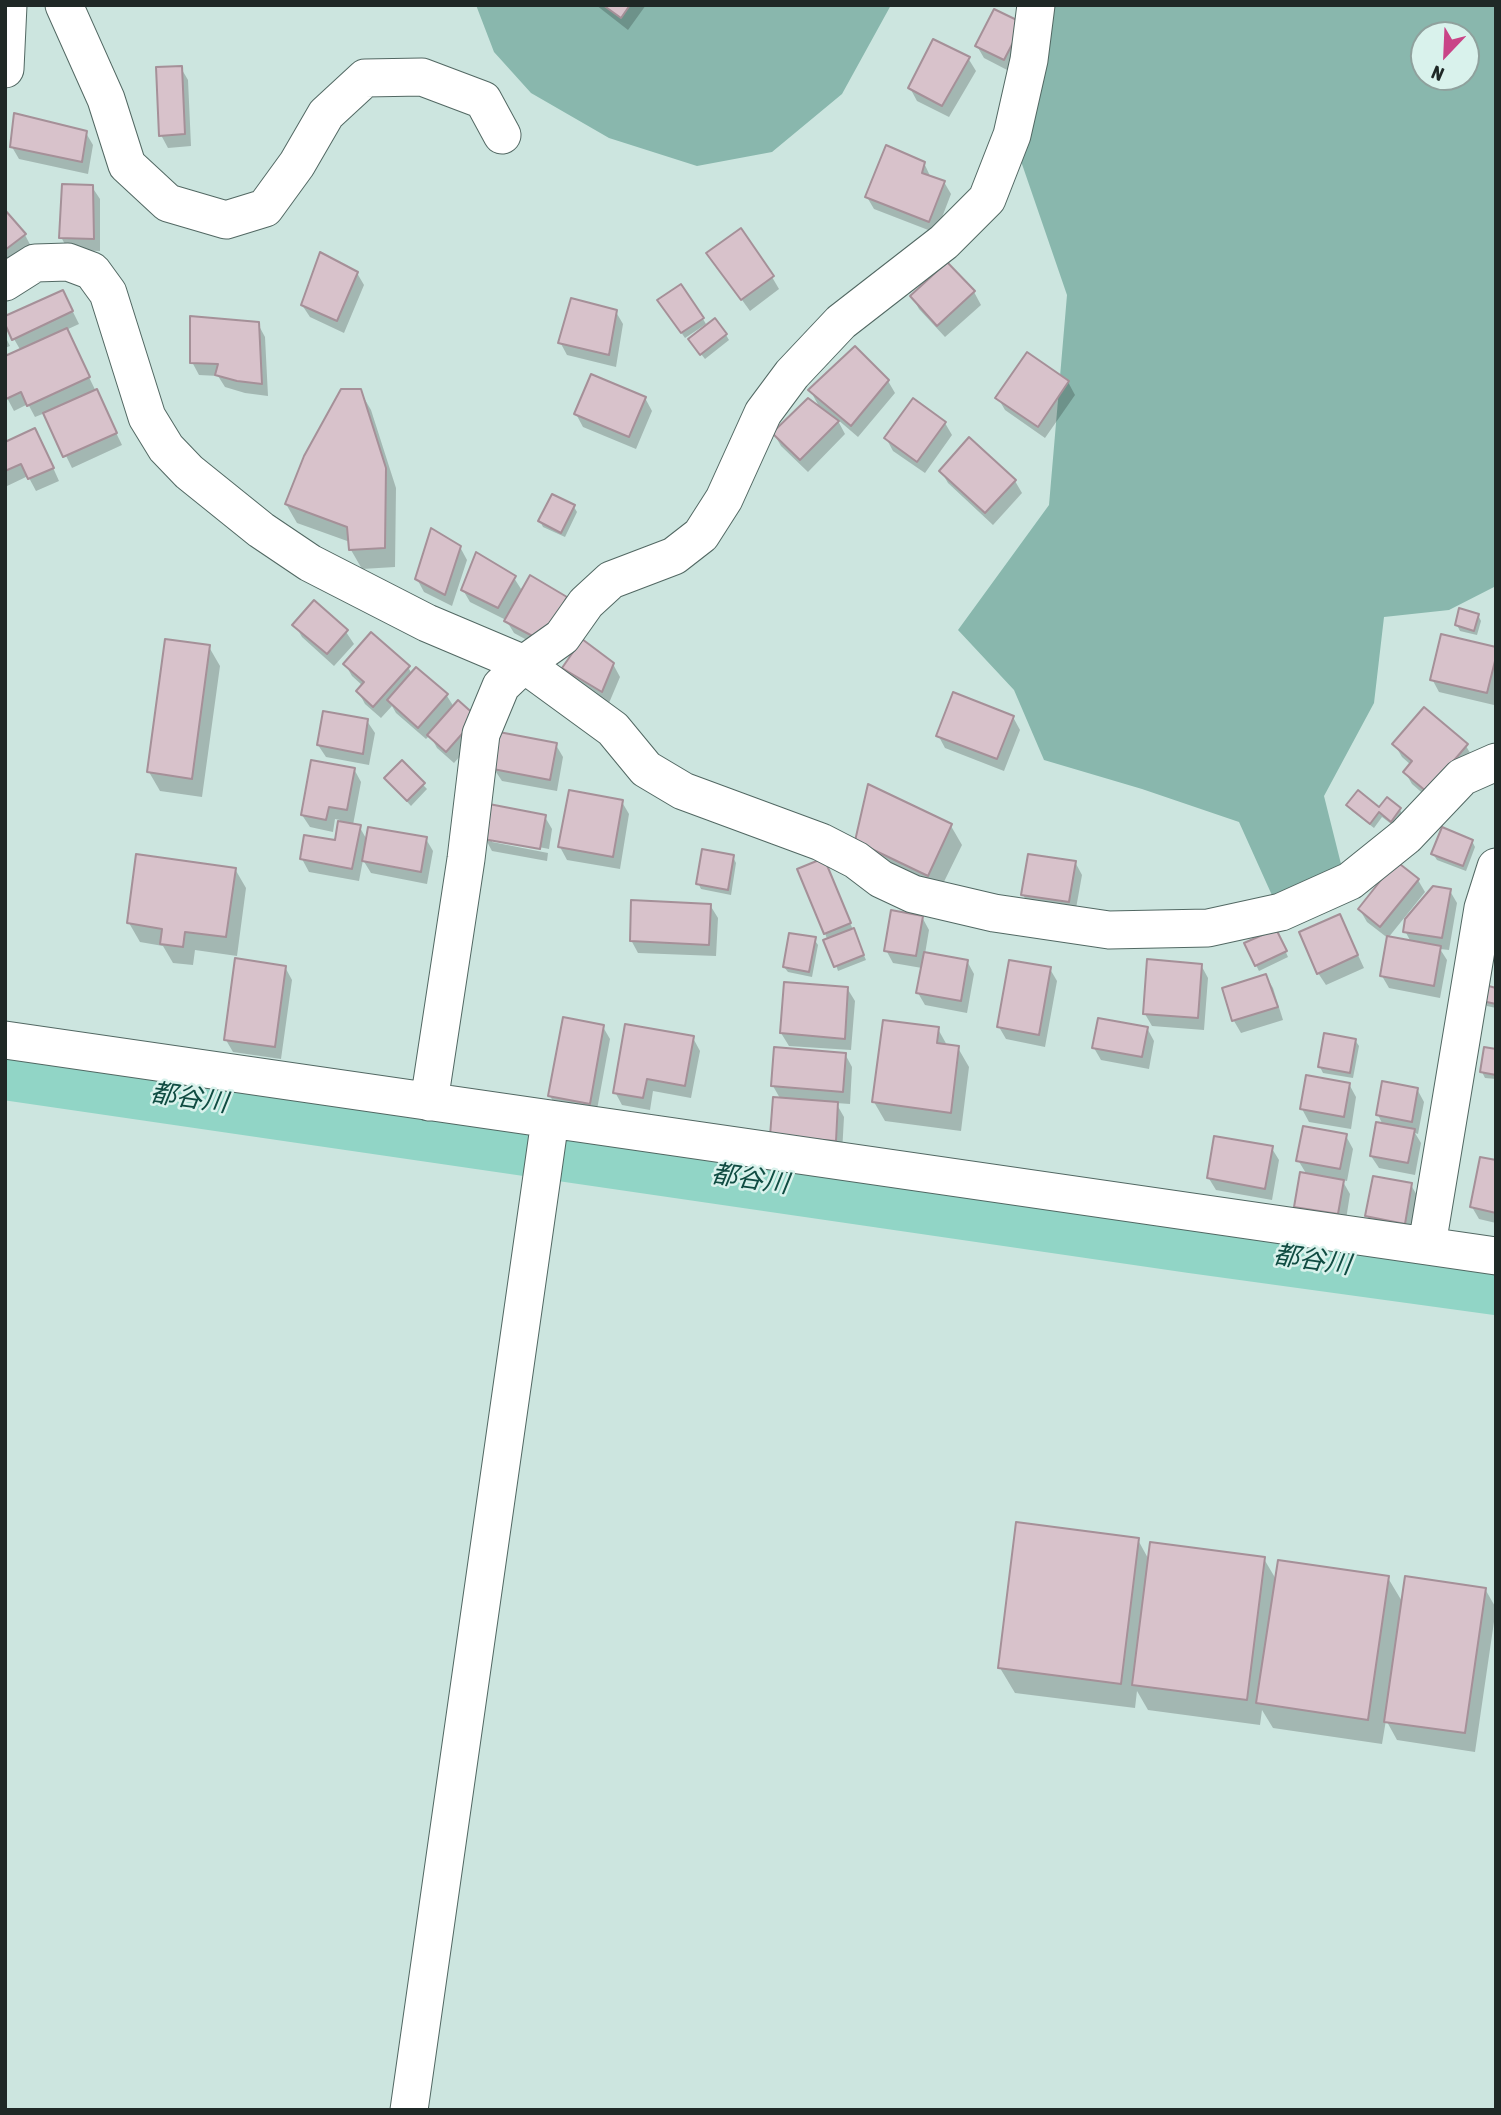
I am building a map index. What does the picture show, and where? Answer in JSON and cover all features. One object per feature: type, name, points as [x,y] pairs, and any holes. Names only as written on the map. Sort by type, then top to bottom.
[{"type":"street","points":[[64,5],[106,99],[127,164],[169,203],[226,220],[265,208],[297,164],[326,114],[365,78],[422,78],[483,100],[502,135]]},
{"type":"street","points":[[429,1102],[466,859],[481,734],[501,686],[524,664],[562,637],[586,603],[611,580],[674,556],[701,535],[724,499],[763,413],[792,374],[841,322],[944,242],[987,199],[1012,135],[1029,60],[1036,5]]},
{"type":"street","points":[[5,69],[7,11]]},
{"type":"street","points":[[5,282],[35,263],[68,262],[92,271],[108,293],[147,417],[166,448],[189,471],[261,530],[310,563],[427,623],[524,664],[612,729],[646,769],[683,791],[821,842],[856,860],[881,879],[913,894],[994,913],[1109,930],[1208,928],[1281,912],[1350,881],[1406,836],[1462,777],[1496,762]]},
{"type":"street","points":[[1427,1245],[1483,908],[1496,867]]},
{"type":"street","points":[[5,1041],[429,1102],[547,1139],[1427,1245],[1496,1256]]},
{"type":"street","points":[[409,2110],[547,1139]]},
{"type":"green space","points":[[476,5],[891,5],[842,94],[772,152],[697,166],[609,138],[531,93],[494,52]]},
{"type":"green space","points":[[1036,5],[1496,5],[1496,586],[1449,610],[1384,617],[1374,703],[1324,796],[1342,868],[1275,902],[1239,822],[1044,760],[1014,690],[958,630],[1049,505],[1067,295],[1012,135]]},
{"type":"building","points":[[603,5],[630,5],[621,18]]},
{"type":"building","points":[[994,9],[1023,23],[1004,60],[975,46]]},
{"type":"building","points":[[933,39],[970,57],[942,106],[908,88]]},
{"type":"building","points":[[182,66],[185,134],[159,136],[156,67]]},
{"type":"building","points":[[14,113],[87,131],[82,162],[10,147]]},
{"type":"building","points":[[886,145],[925,162],[922,173],[945,181],[929,222],[865,197]]},
{"type":"building","points":[[62,184],[93,185],[94,239],[59,238]]},
{"type":"building","points":[[5,210],[26,234],[5,250]]},
{"type":"building","points":[[741,228],[774,276],[741,300],[706,253]]},
{"type":"building","points":[[320,252],[358,272],[337,321],[301,305]]},
{"type":"building","points":[[947,262],[975,291],[937,326],[910,296]]},
{"type":"building","points":[[681,284],[704,318],[681,333],[657,300]]},
{"type":"building","points":[[63,290],[73,311],[12,340],[5,324],[5,316]]},
{"type":"building","points":[[571,298],[617,310],[609,355],[558,343]]},
{"type":"building","points":[[190,316],[259,322],[262,384],[215,375],[218,364],[190,363]]},
{"type":"building","points":[[715,318],[727,334],[700,355],[688,339]]},
{"type":"building","points":[[67,328],[90,377],[27,406],[21,392],[6,399],[5,356]]},
{"type":"building","points":[[855,346],[889,380],[851,426],[808,390]]},
{"type":"building","points":[[1027,352],[1069,381],[1038,427],[995,398]]},
{"type":"building","points":[[591,374],[646,397],[629,437],[574,414]]},
{"type":"building","points":[[97,389],[117,433],[63,457],[43,413]]},
{"type":"building","points":[[341,389],[361,389],[386,468],[385,548],[349,550],[347,527],[285,504],[304,456]]},
{"type":"building","points":[[808,398],[839,421],[800,460],[772,433]]},
{"type":"building","points":[[913,398],[946,422],[917,462],[884,438]]},
{"type":"building","points":[[35,428],[54,468],[28,479],[21,464],[5,471],[5,442]]},
{"type":"building","points":[[969,437],[1016,480],[985,513],[939,471]]},
{"type":"building","points":[[552,494],[575,505],[561,533],[538,521]]},
{"type":"building","points":[[431,528],[461,546],[445,595],[415,579]]},
{"type":"building","points":[[476,552],[516,576],[498,608],[461,590]]},
{"type":"building","points":[[530,575],[567,597],[542,641],[504,621]]},
{"type":"building","points":[[314,600],[348,630],[327,654],[292,625]]},
{"type":"building","points":[[1459,608],[1479,614],[1474,631],[1455,625]]},
{"type":"building","points":[[371,632],[410,666],[373,707],[356,691],[364,682],[343,664]]},
{"type":"building","points":[[1441,634],[1496,647],[1487,693],[1430,680]]},
{"type":"building","points":[[165,639],[210,645],[192,779],[147,772]]},
{"type":"building","points":[[582,639],[614,663],[602,692],[562,668]]},
{"type":"building","points":[[416,667],[448,694],[418,728],[387,700]]},
{"type":"building","points":[[953,692],[1014,716],[997,759],[936,736]]},
{"type":"building","points":[[458,700],[477,717],[446,752],[427,735]]},
{"type":"building","points":[[1424,707],[1468,744],[1427,792],[1403,772],[1412,761],[1392,744]]},
{"type":"building","points":[[323,711],[368,719],[363,754],[317,745]]},
{"type":"building","points":[[499,732],[557,743],[550,780],[493,769]]},
{"type":"building","points":[[311,760],[355,768],[347,810],[329,807],[326,820],[301,815]]},
{"type":"building","points":[[402,760],[425,783],[407,801],[384,778]]},
{"type":"building","points":[[868,784],[952,824],[928,876],[855,841]]},
{"type":"building","points":[[569,790],[623,800],[613,857],[558,847]]},
{"type":"building","points":[[1358,790],[1379,807],[1387,797],[1401,808],[1391,822],[1379,812],[1370,824],[1346,805]]},
{"type":"building","points":[[489,804],[546,815],[540,849],[483,839]]},
{"type":"building","points":[[338,821],[361,825],[352,869],[300,859],[304,835],[335,840]]},
{"type":"building","points":[[368,827],[427,837],[421,872],[362,861]]},
{"type":"building","points":[[1442,827],[1473,840],[1463,866],[1431,854]]},
{"type":"building","points":[[702,849],[734,855],[728,890],[696,884]]},
{"type":"building","points":[[136,854],[236,868],[226,937],[185,932],[183,947],[160,944],[162,929],[127,923]]},
{"type":"building","points":[[1028,854],[1076,861],[1069,902],[1021,895]]},
{"type":"building","points":[[824,858],[851,923],[824,934],[797,869]]},
{"type":"building","points":[[1396,861],[1419,879],[1380,927],[1358,909]]},
{"type":"building","points":[[1433,886],[1451,889],[1442,938],[1403,932],[1405,919]]},
{"type":"building","points":[[631,900],[711,904],[709,945],[630,941]]},
{"type":"building","points":[[891,910],[923,916],[916,956],[884,951]]},
{"type":"building","points":[[1340,914],[1358,955],[1317,974],[1299,932]]},
{"type":"building","points":[[854,928],[864,955],[834,967],[823,940]]},
{"type":"building","points":[[1276,929],[1287,951],[1255,966],[1244,943]]},
{"type":"building","points":[[789,933],[816,937],[809,972],[783,967]]},
{"type":"building","points":[[1387,936],[1441,946],[1434,986],[1380,976]]},
{"type":"building","points":[[924,952],[968,960],[961,1001],[916,993]]},
{"type":"building","points":[[235,958],[286,966],[275,1047],[224,1040]]},
{"type":"building","points":[[1147,959],[1202,964],[1198,1018],[1143,1014]]},
{"type":"building","points":[[1009,960],[1051,967],[1039,1035],[997,1027]]},
{"type":"building","points":[[1266,974],[1278,1007],[1232,1021],[1222,988]]},
{"type":"building","points":[[784,982],[848,987],[845,1039],[780,1033]]},
{"type":"building","points":[[1485,985],[1496,988],[1496,1004],[1482,1001]]},
{"type":"building","points":[[563,1017],[604,1025],[590,1104],[548,1096]]},
{"type":"building","points":[[1098,1018],[1148,1027],[1142,1057],[1092,1048]]},
{"type":"building","points":[[883,1020],[939,1027],[937,1043],[959,1046],[951,1113],[872,1102]]},
{"type":"building","points":[[625,1024],[694,1036],[685,1086],[647,1079],[643,1098],[613,1093]]},
{"type":"building","points":[[1324,1033],[1356,1039],[1350,1073],[1318,1067]]},
{"type":"building","points":[[774,1047],[846,1053],[843,1092],[771,1086]]},
{"type":"building","points":[[1484,1047],[1496,1049],[1496,1075],[1480,1072]]},
{"type":"building","points":[[1306,1075],[1350,1083],[1344,1117],[1300,1109]]},
{"type":"building","points":[[1382,1081],[1418,1088],[1412,1122],[1376,1115]]},
{"type":"building","points":[[773,1097],[838,1102],[836,1141],[770,1136]]},
{"type":"building","points":[[1376,1122],[1415,1129],[1408,1163],[1370,1156]]},
{"type":"building","points":[[1303,1126],[1347,1134],[1340,1169],[1296,1161]]},
{"type":"building","points":[[1214,1136],[1273,1146],[1265,1189],[1207,1178]]},
{"type":"building","points":[[1480,1157],[1496,1160],[1496,1213],[1470,1207]]},
{"type":"building","points":[[1300,1172],[1344,1180],[1338,1214],[1294,1207]]},
{"type":"building","points":[[1373,1176],[1412,1183],[1405,1224],[1365,1216]]},
{"type":"building","points":[[1016,1522],[1139,1538],[1121,1684],[998,1668]]},
{"type":"building","points":[[1150,1542],[1265,1557],[1247,1700],[1132,1685]]},
{"type":"building","points":[[1278,1560],[1389,1576],[1368,1720],[1256,1703]]},
{"type":"building","points":[[1405,1576],[1486,1588],[1465,1733],[1384,1722]]},
{"type":"waterway","name":"都谷川","points":[[5,1071],[1496,1286]]}]
